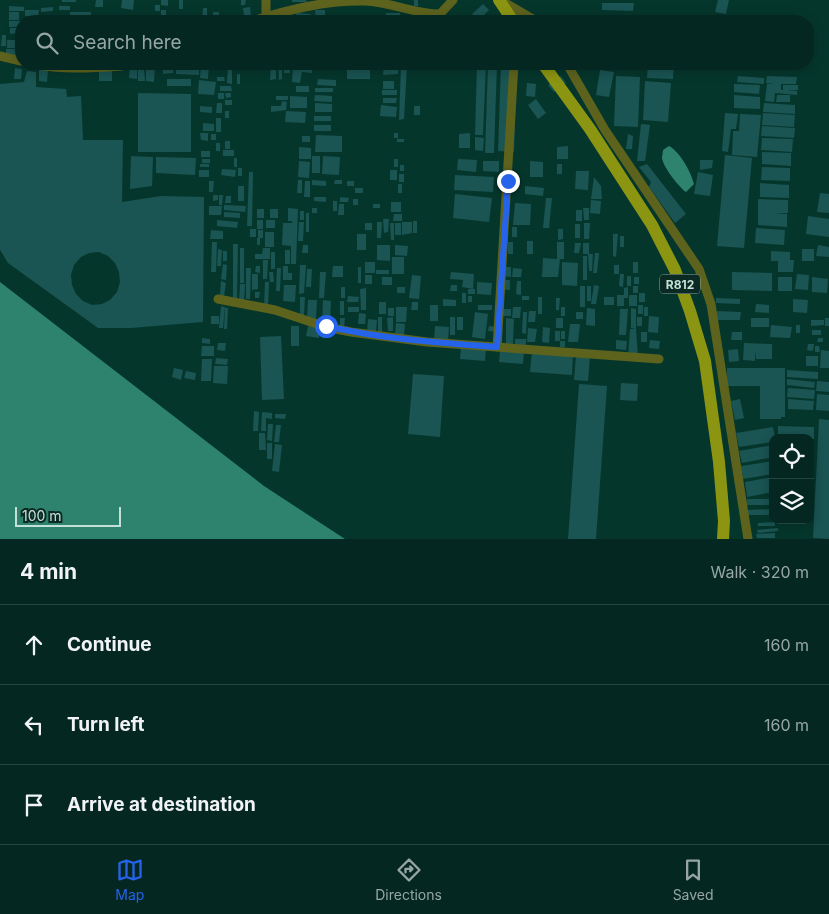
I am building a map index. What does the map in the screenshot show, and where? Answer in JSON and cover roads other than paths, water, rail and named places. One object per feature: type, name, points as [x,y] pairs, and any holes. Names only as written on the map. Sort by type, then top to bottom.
[{"type":"main road","points":[[499,0],[509,15]]},
{"type":"main road","name":"R812","points":[[547,70],[590,130],[652,225],[674,270],[690,311],[705,361],[722,486],[723,539]]},
{"type":"street","points":[[266,0],[266,15]]},
{"type":"street","points":[[273,15],[304,6],[364,1],[387,4],[425,14],[440,14],[453,0]]},
{"type":"street","points":[[499,0],[525,15]]},
{"type":"street","points":[[0,56],[15,60]]},
{"type":"street","points":[[497,347],[514,70]]},
{"type":"street","points":[[570,70],[605,130],[700,269],[711,304],[748,539]]},
{"type":"street","points":[[218,299],[275,310],[351,332],[427,342],[659,360]]}]
